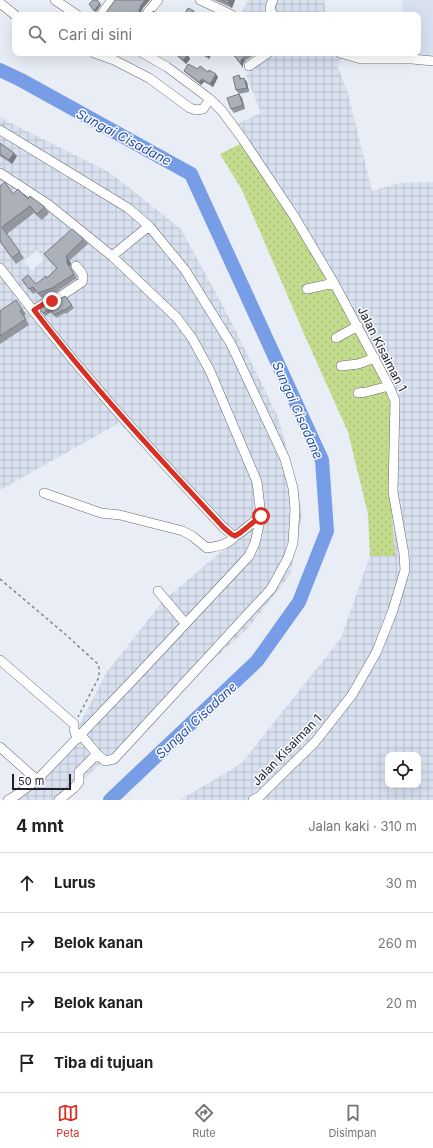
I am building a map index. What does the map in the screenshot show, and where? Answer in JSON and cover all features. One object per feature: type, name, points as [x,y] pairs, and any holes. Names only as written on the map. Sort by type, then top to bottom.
[{"type":"street","points":[[55,0],[73,12]]},
{"type":"street","points":[[103,12],[112,0]]},
{"type":"street","points":[[148,12],[158,0]]},
{"type":"street","points":[[200,0],[226,12]]},
{"type":"street","points":[[271,12],[271,4],[273,0]]},
{"type":"street","points":[[0,3],[12,12]]},
{"type":"street","points":[[103,56],[114,60],[149,78],[190,108],[196,110],[203,109],[210,99]]},
{"type":"street","name":"Jalan Kisaiman 1","points":[[148,56],[167,67],[210,99],[222,111],[242,138],[294,216],[334,283],[375,358],[395,401],[393,492],[404,554],[405,570],[393,610],[377,651],[352,695],[315,742],[260,796],[253,800]]},
{"type":"street","points":[[248,66],[263,56]]},
{"type":"street","points":[[353,56],[361,58],[433,61]]},
{"type":"street","points":[[0,130],[128,208],[149,226],[185,270],[231,344],[285,459],[294,488],[295,508],[293,543],[288,558],[271,589],[114,759],[105,761],[79,737],[74,729],[74,724],[0,660]]},
{"type":"street","points":[[0,173],[49,206],[112,256],[177,318],[192,338],[210,371],[257,482],[261,516],[255,543],[249,556],[37,780],[8,800]]},
{"type":"street","points":[[112,256],[149,226]]},
{"type":"street","points":[[34,310],[45,303],[58,298],[82,282],[84,278],[83,274],[76,266]]},
{"type":"street","points":[[0,268],[55,338],[148,447],[223,527],[235,536]]},
{"type":"street","points":[[307,289],[334,283]]},
{"type":"street","points":[[336,338],[358,326]]},
{"type":"street","points":[[341,366],[358,364],[375,358]]},
{"type":"street","points":[[358,393],[389,386]]},
{"type":"street","points":[[44,493],[101,513],[120,515],[183,532],[192,536],[207,548],[231,541],[235,536],[261,516]]},
{"type":"street","points":[[158,591],[185,623]]},
{"type":"street","points":[[0,747],[37,780]]},
{"type":"street","points":[[59,800],[79,782],[79,772],[97,754]]},
{"type":"path","points":[[0,579],[98,664],[99,677],[74,724]]},
{"type":"shaded area","points":[[248,0],[324,0],[326,12],[242,12]]},
{"type":"shaded area","points":[[402,0],[433,0],[433,62],[405,59],[405,56],[421,56],[421,12],[403,12]]},
{"type":"shaded area","points":[[271,56],[342,56],[337,66],[347,90],[372,191],[400,183],[433,182],[433,800],[180,800],[242,763],[341,638],[370,556],[395,556],[237,124],[261,113],[246,75]]},
{"type":"shaded area","points":[[0,116],[3,119],[109,172],[181,229],[232,323],[278,417],[294,475],[302,515],[290,575],[248,628],[61,800],[2,800],[37,777],[74,735],[107,672],[164,600],[234,541],[119,423],[0,490]],"holes":[[[37,250],[44,259],[32,271],[24,261]]]},
{"type":"green space","points":[[248,140],[335,276],[396,391],[390,493],[395,556],[370,556],[368,514],[348,432],[242,190],[220,154]]},
{"type":"building","points":[[93,0],[97,0],[100,3],[94,11],[89,4]]},
{"type":"building","points":[[115,0],[145,0],[141,5],[139,12],[106,12]]},
{"type":"building","points":[[222,0],[229,0],[228,3]]},
{"type":"building","points":[[188,8],[194,11],[194,12],[186,12]]},
{"type":"building","points":[[178,56],[187,56],[183,60]]},
{"type":"building","points":[[234,56],[246,56],[241,60],[241,64]]},
{"type":"building","points":[[188,64],[198,69],[200,66],[208,72],[209,70],[216,74],[210,84],[202,79],[199,82],[184,71]]},
{"type":"building","points":[[239,75],[240,79],[244,78],[247,88],[236,90],[233,77]]},
{"type":"building","points":[[239,94],[243,105],[231,109],[227,98]]},
{"type":"building","points":[[0,143],[14,153],[9,160],[0,154]]},
{"type":"building","points":[[5,182],[13,194],[18,189],[28,199],[30,196],[45,207],[37,214],[30,206],[2,227],[20,252],[12,258],[0,241],[0,186]]},
{"type":"building","points":[[72,229],[84,239],[66,256],[67,263],[74,274],[52,288],[38,293],[33,287],[29,289],[22,280],[28,275],[36,284],[46,276],[47,278],[57,268],[44,254]]},
{"type":"building","points":[[65,296],[72,305],[63,311],[54,315],[50,309],[43,313],[40,309],[45,305]]},
{"type":"building","points":[[16,300],[22,309],[20,311],[26,319],[0,336],[0,311]]},
{"type":"waterway","name":"Sungai Cisadane","points":[[0,70],[21,80],[191,174],[322,460],[327,531],[299,602],[257,661],[110,800]]},
{"type":"route","points":[[52,301],[45,303],[34,310],[55,338],[148,447],[223,527],[235,536],[261,516]]}]
